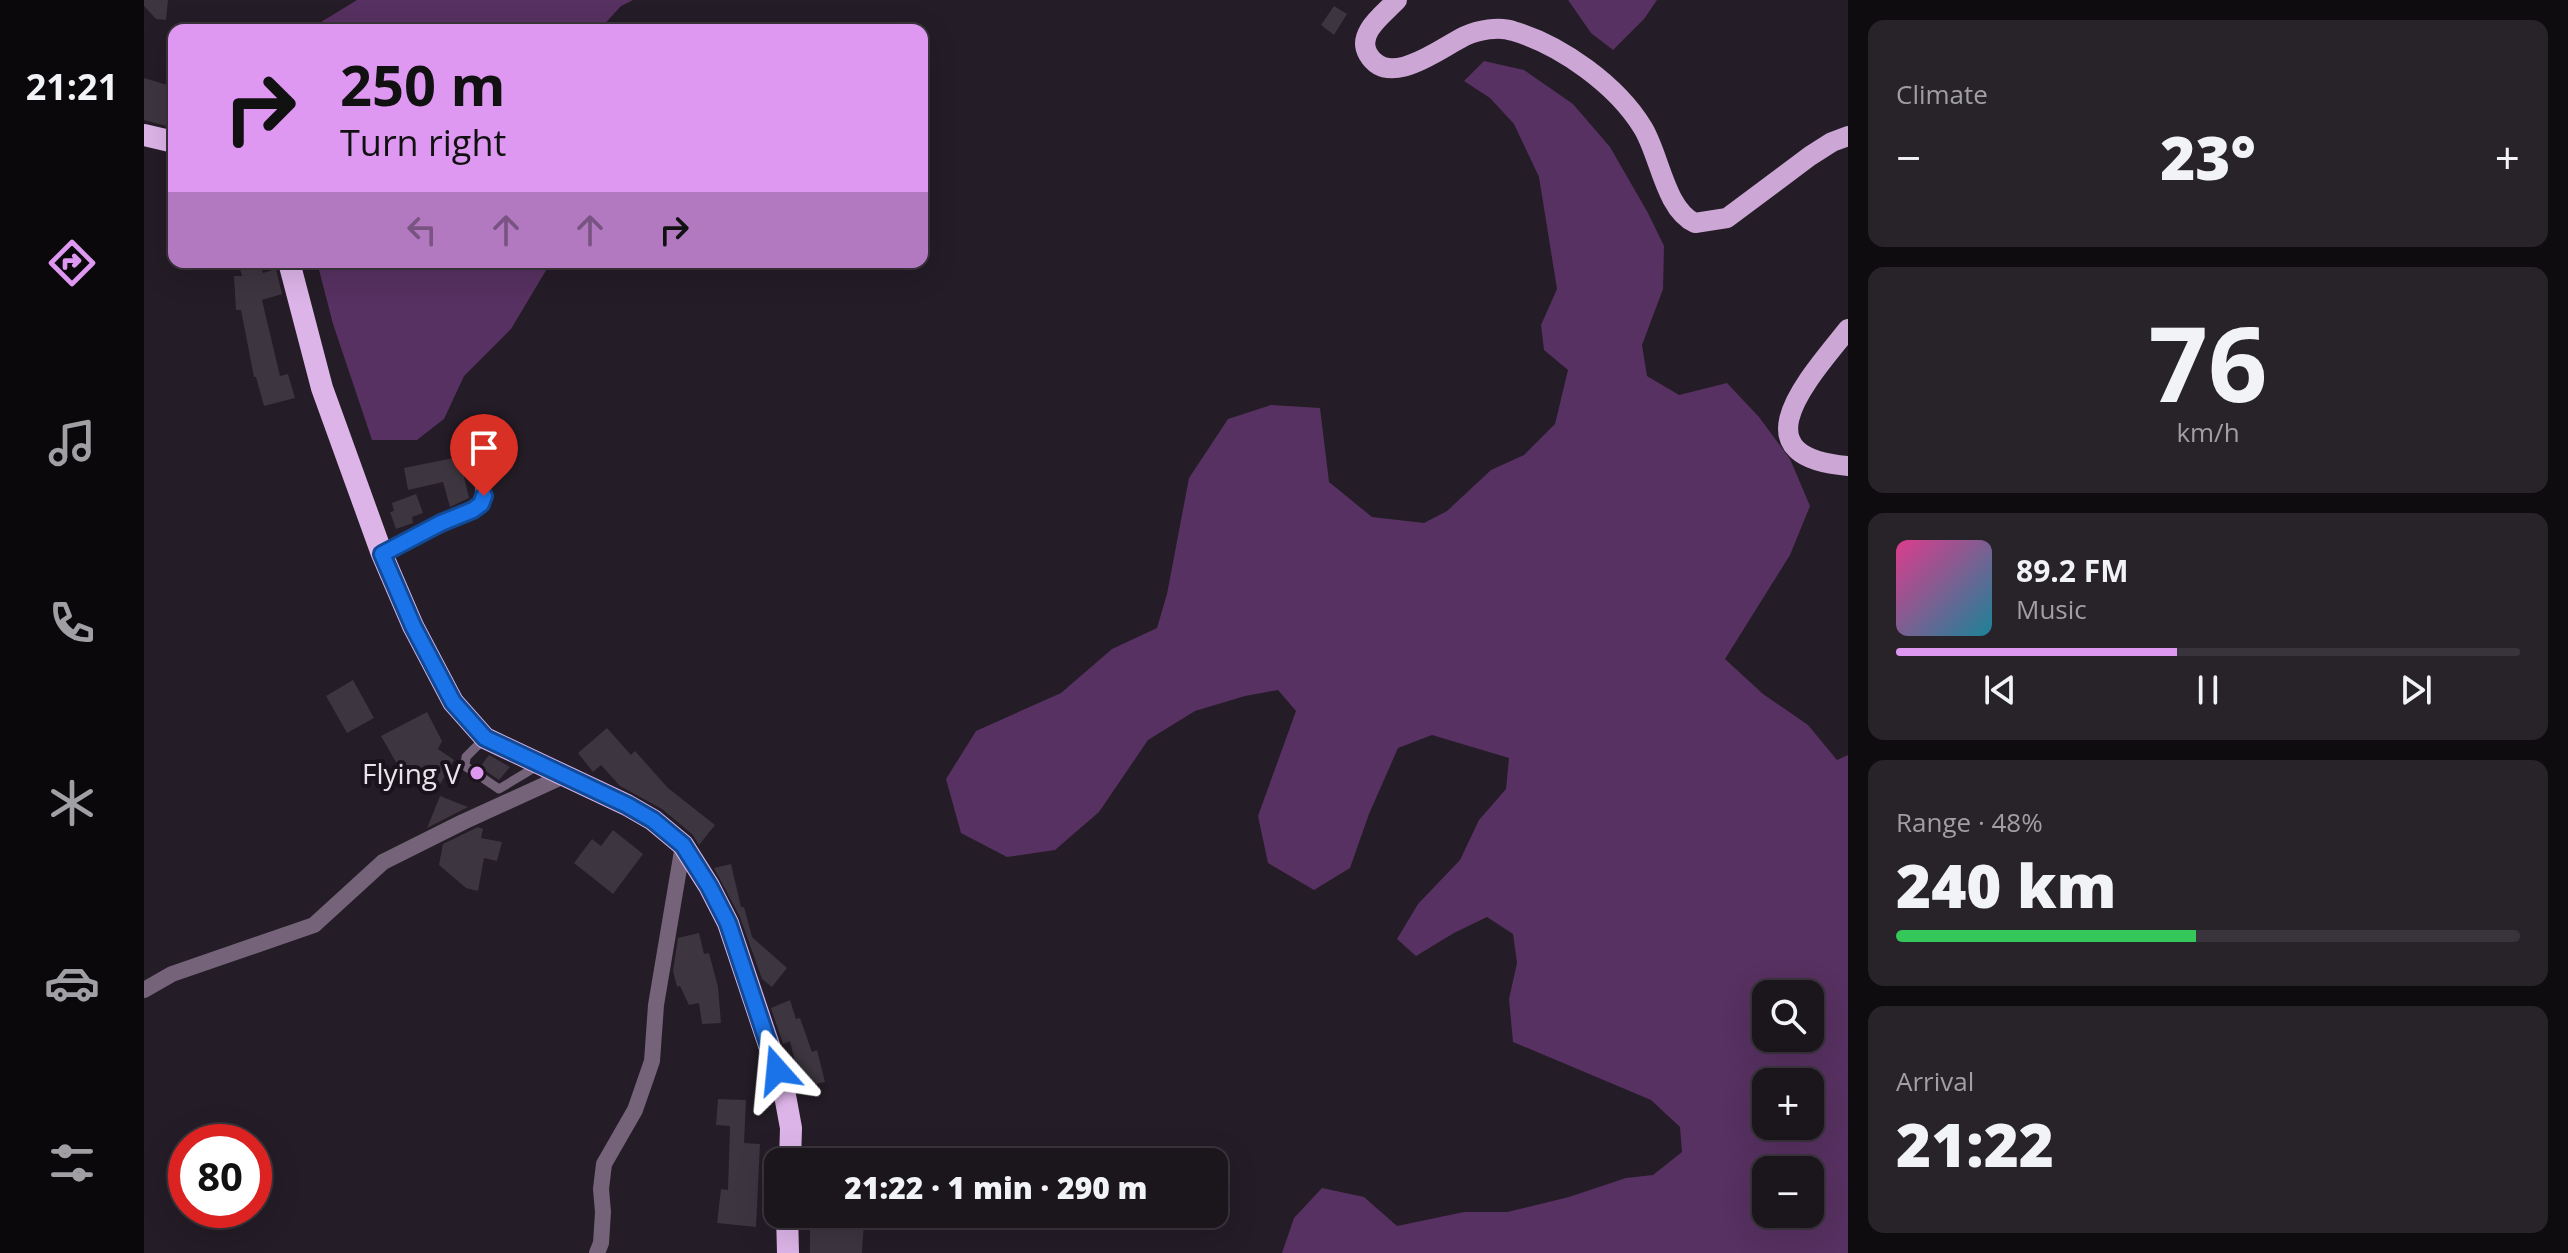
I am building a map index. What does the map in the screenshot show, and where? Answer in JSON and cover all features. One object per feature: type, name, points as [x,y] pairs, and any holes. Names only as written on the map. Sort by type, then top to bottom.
[{"type":"highway","points":[[144,135],[168,141]]},
{"type":"highway","points":[[291,268],[322,388],[382,554],[413,626],[453,702],[485,738],[542,763],[653,820],[683,845],[728,923],[784,1090],[791,1128],[790,1148]]},
{"type":"highway","points":[[787,1228],[788,1253]]},
{"type":"main road","points":[[1397,0],[1368,31],[1364,43],[1374,62],[1386,69],[1406,67],[1468,35],[1489,30],[1511,30],[1549,46],[1587,67],[1629,110],[1643,128],[1679,212],[1695,223],[1727,218],[1810,156],[1848,136]]},
{"type":"main road","points":[[1848,329],[1805,383],[1788,418],[1789,437],[1795,450],[1811,459],[1848,466]]},
{"type":"street","points":[[382,554],[481,504],[484,496],[480,463]]},
{"type":"street","points":[[144,989],[172,974],[314,925],[383,862],[566,775]]},
{"type":"street","points":[[597,1253],[601,1243],[604,1164],[635,1110],[652,1061],[656,1005],[683,845]]},
{"type":"lane","points":[[485,738],[466,757],[465,766],[495,788],[503,788],[542,763]]},
{"type":"shaded area","points":[[357,0],[633,0],[621,6],[604,24],[318,24]]},
{"type":"shaded area","points":[[1568,0],[1657,0],[1644,19],[1613,50],[1591,33]]},
{"type":"shaded area","points":[[1484,61],[1524,70],[1573,104],[1610,147],[1664,246],[1663,289],[1642,345],[1647,376],[1679,395],[1727,383],[1759,417],[1790,459],[1810,506],[1790,555],[1725,659],[1763,694],[1808,725],[1837,760],[1848,755],[1848,1253],[1282,1253],[1294,1218],[1322,1188],[1364,1197],[1397,1226],[1464,1212],[1507,1212],[1569,1197],[1626,1178],[1653,1175],[1682,1152],[1680,1127],[1651,1100],[1513,1042],[1509,999],[1517,963],[1513,934],[1487,917],[1416,956],[1397,939],[1418,904],[1460,860],[1479,820],[1506,789],[1509,758],[1432,735],[1398,748],[1369,814],[1350,868],[1314,890],[1268,863],[1258,816],[1296,711],[1278,690],[1195,711],[1148,740],[1099,812],[1055,850],[1007,857],[961,833],[946,779],[976,731],[1061,693],[1112,649],[1157,628],[1167,594],[1189,478],[1228,419],[1271,405],[1320,408],[1329,482],[1372,517],[1424,523],[1447,511],[1491,470],[1524,455],[1555,424],[1568,370],[1544,350],[1541,325],[1557,289],[1539,177],[1514,124],[1490,98],[1464,81]]},
{"type":"shaded area","points":[[319,268],[547,268],[511,329],[464,376],[444,419],[417,440],[372,440],[333,324]]},
{"type":"building","points":[[144,0],[168,0],[166,20],[156,19],[144,6]]},
{"type":"building","points":[[1334,6],[1347,14],[1334,35],[1321,25]]},
{"type":"building","points":[[144,78],[168,85],[168,126],[144,120]]},
{"type":"building","points":[[240,268],[261,268],[263,273],[276,269],[282,294],[262,300],[280,376],[288,374],[295,398],[264,406],[254,377],[241,310],[236,310],[234,276],[242,276]]},
{"type":"building","points":[[463,456],[469,498],[450,507],[443,482],[408,490],[404,468]]},
{"type":"building","points":[[416,494],[423,513],[412,517],[413,523],[396,529],[390,512],[394,511],[392,503]]},
{"type":"building","points":[[353,680],[374,718],[347,733],[326,696]]},
{"type":"building","points":[[427,712],[442,741],[438,749],[454,760],[435,793],[415,783],[409,785],[381,736]]},
{"type":"building","points":[[607,728],[631,755],[635,751],[668,788],[715,825],[699,845],[692,834],[662,809],[620,786],[601,765],[593,772],[578,753]]},
{"type":"building","points":[[489,755],[510,767],[499,780],[480,767]]},
{"type":"building","points":[[440,796],[468,807],[427,828]]},
{"type":"building","points":[[478,827],[483,829],[481,838],[502,842],[497,861],[484,858],[478,891],[466,888],[439,865],[443,844]]},
{"type":"building","points":[[613,830],[643,854],[613,894],[574,863],[592,839],[601,846]]},
{"type":"building","points":[[731,864],[752,937],[787,968],[772,987],[762,979],[740,917],[714,868]]},
{"type":"building","points":[[699,933],[704,954],[709,953],[718,987],[721,1023],[702,1024],[699,1003],[689,1005],[680,986],[677,987],[673,971],[678,938]]},
{"type":"building","points":[[790,1000],[812,1052],[817,1050],[825,1082],[801,1087],[790,1041],[783,1044],[771,1008]]},
{"type":"building","points":[[718,1099],[746,1100],[744,1143],[760,1144],[756,1227],[717,1223],[721,1189],[728,1190],[730,1126],[716,1125]]},
{"type":"building","points":[[810,1228],[864,1228],[862,1253],[810,1253]]},
{"type":"place","name":"Flying V","points":[[477,773]]},
{"type":"route","points":[[484,496],[481,504],[473,510],[382,554],[413,626],[453,702],[485,738],[627,805],[653,820],[683,845],[728,923],[777,1070]]}]
